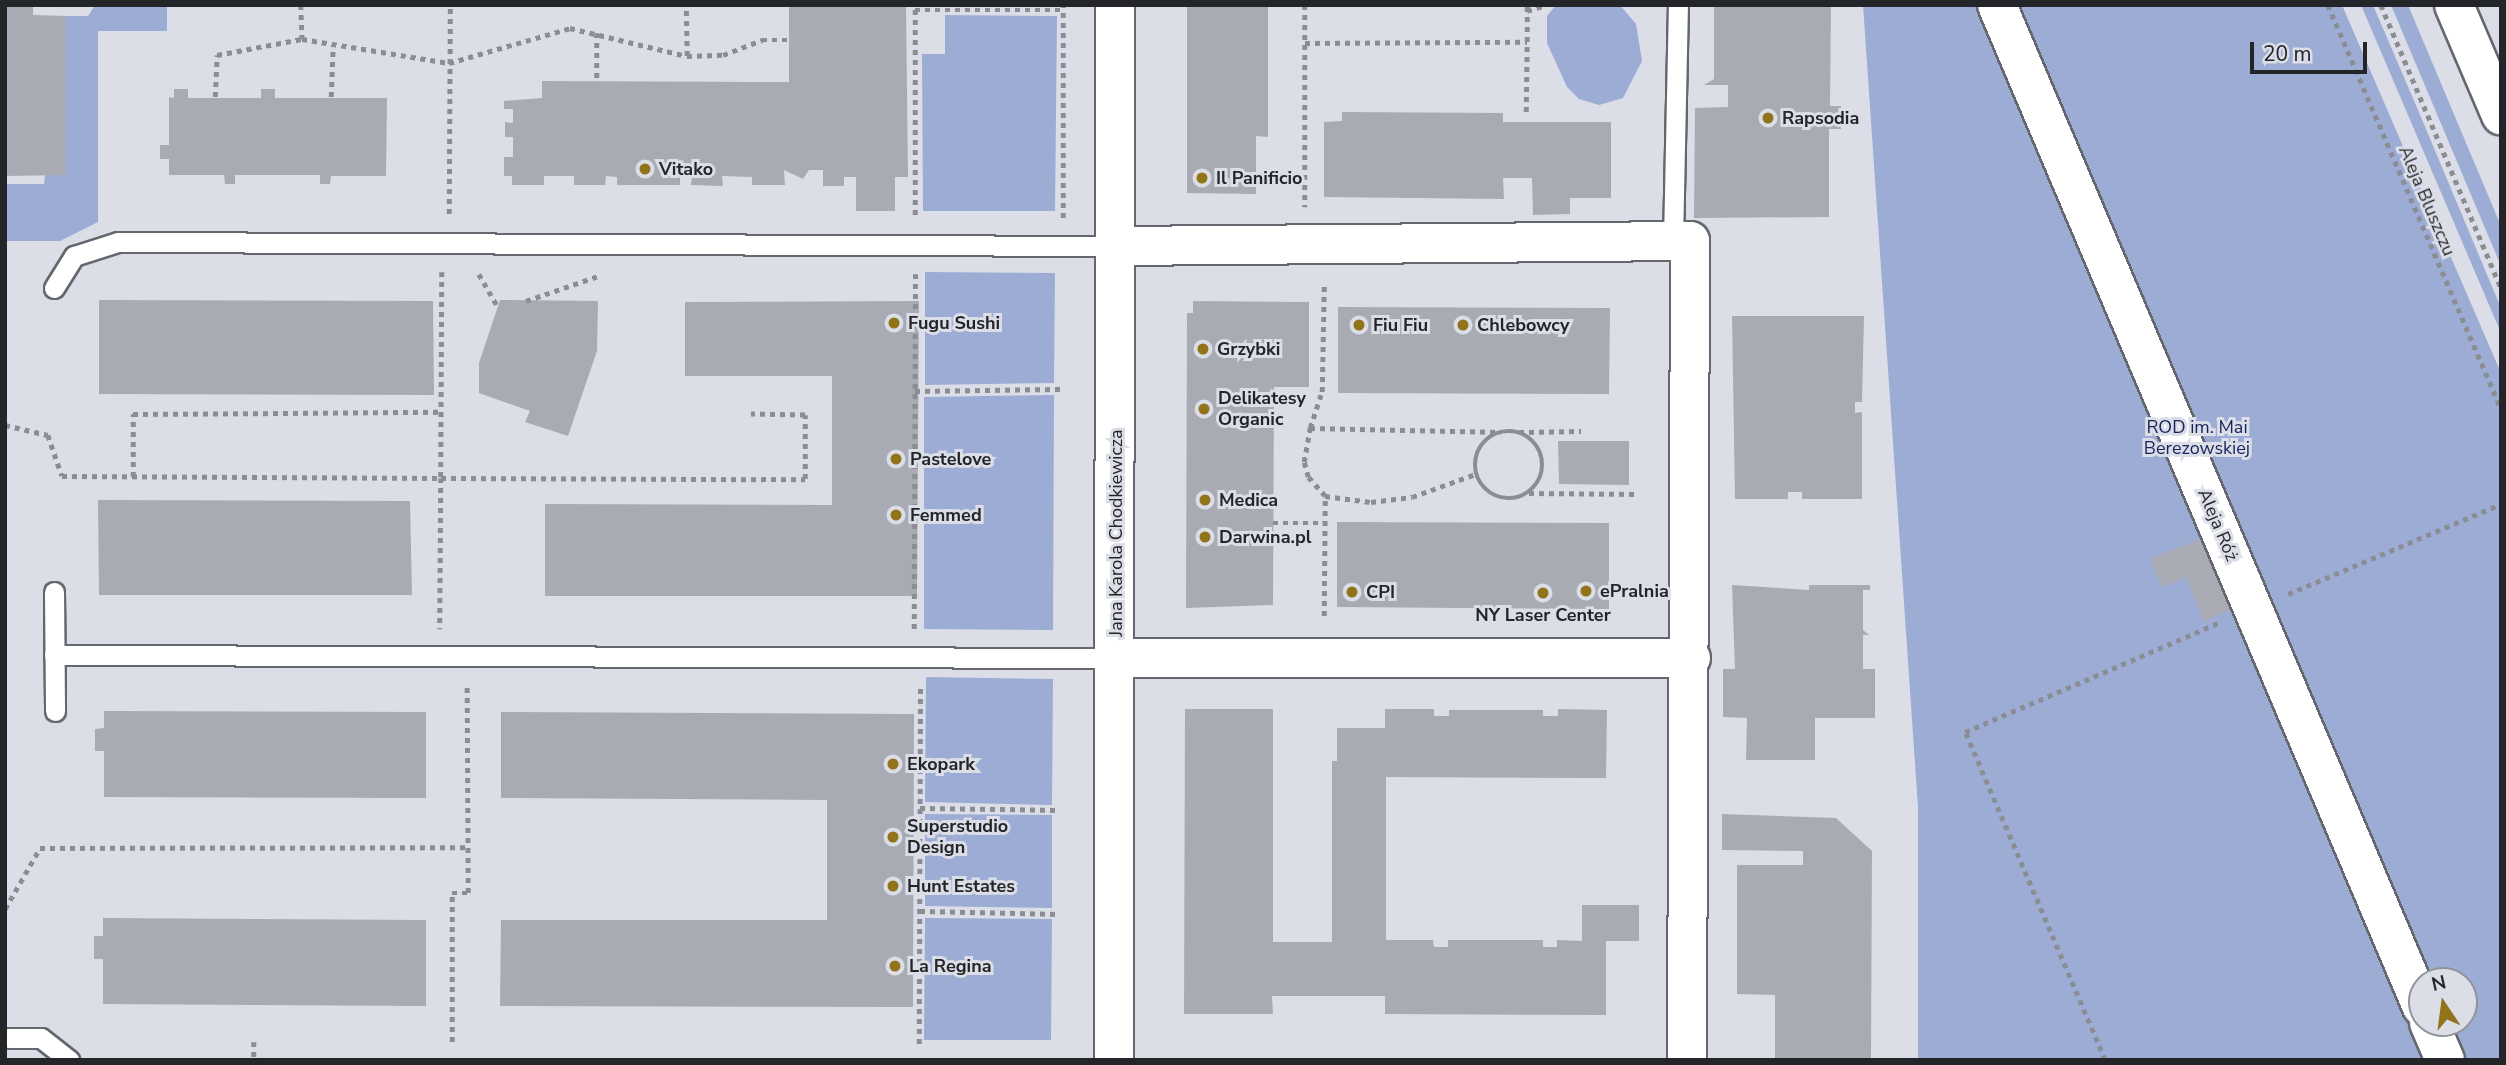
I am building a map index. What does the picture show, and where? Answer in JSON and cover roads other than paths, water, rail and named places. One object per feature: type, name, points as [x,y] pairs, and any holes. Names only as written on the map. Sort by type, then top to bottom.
[{"type":"street","name":"Jana Karola Chodkiewicza","points":[[1114,1060],[1115,5]]},
{"type":"street","name":"Aleja Róż","points":[[1997,5],[2408,974]]},
{"type":"street","points":[[2454,5],[2501,115]]},
{"type":"street","points":[[1116,246],[1690,241],[1687,1060]]},
{"type":"street","points":[[1115,658],[1690,658]]},
{"type":"street","points":[[2435,1037],[2445,1060]]},
{"type":"lane","points":[[1673,241],[1678,5]]},
{"type":"lane","points":[[54,288],[74,256],[118,242],[1116,246]]},
{"type":"lane","points":[[54,592],[55,711]]},
{"type":"lane","points":[[54,654],[1115,658]]},
{"type":"lane","points":[[8,1038],[41,1038],[69,1060]]},
{"type":"place","name":"Rapsodia","points":[[1768,118]]},
{"type":"place","name":"Vitako","points":[[645,169]]},
{"type":"place","name":"Il Panificio","points":[[1202,178]]},
{"type":"place","name":"Fugu Sushi","points":[[894,323]]},
{"type":"place","name":"Fiu Fiu","points":[[1359,325]]},
{"type":"place","name":"Chlebowcy","points":[[1463,325]]},
{"type":"place","name":"Grzybki","points":[[1203,349]]},
{"type":"place","name":"Delikatesy Organic","points":[[1204,409]]},
{"type":"place","name":"Pastelove","points":[[896,459]]},
{"type":"place","name":"Medica","points":[[1205,500]]},
{"type":"place","name":"Femmed","points":[[896,515]]},
{"type":"place","name":"Darwina.pl","points":[[1205,537]]},
{"type":"place","name":"ePralnia","points":[[1586,591]]},
{"type":"place","name":"CPI","points":[[1352,592]]},
{"type":"place","name":"NY Laser Center","points":[[1543,593]]},
{"type":"place","name":"Ekopark","points":[[893,764]]},
{"type":"place","name":"Superstudio Design","points":[[893,837]]},
{"type":"place","name":"Hunt Estates","points":[[893,886]]},
{"type":"place","name":"La Regina","points":[[895,966]]},
{"type":"park label","name":"ROD im. Mai Berezowskiej","points":[[2197,438]]}]
